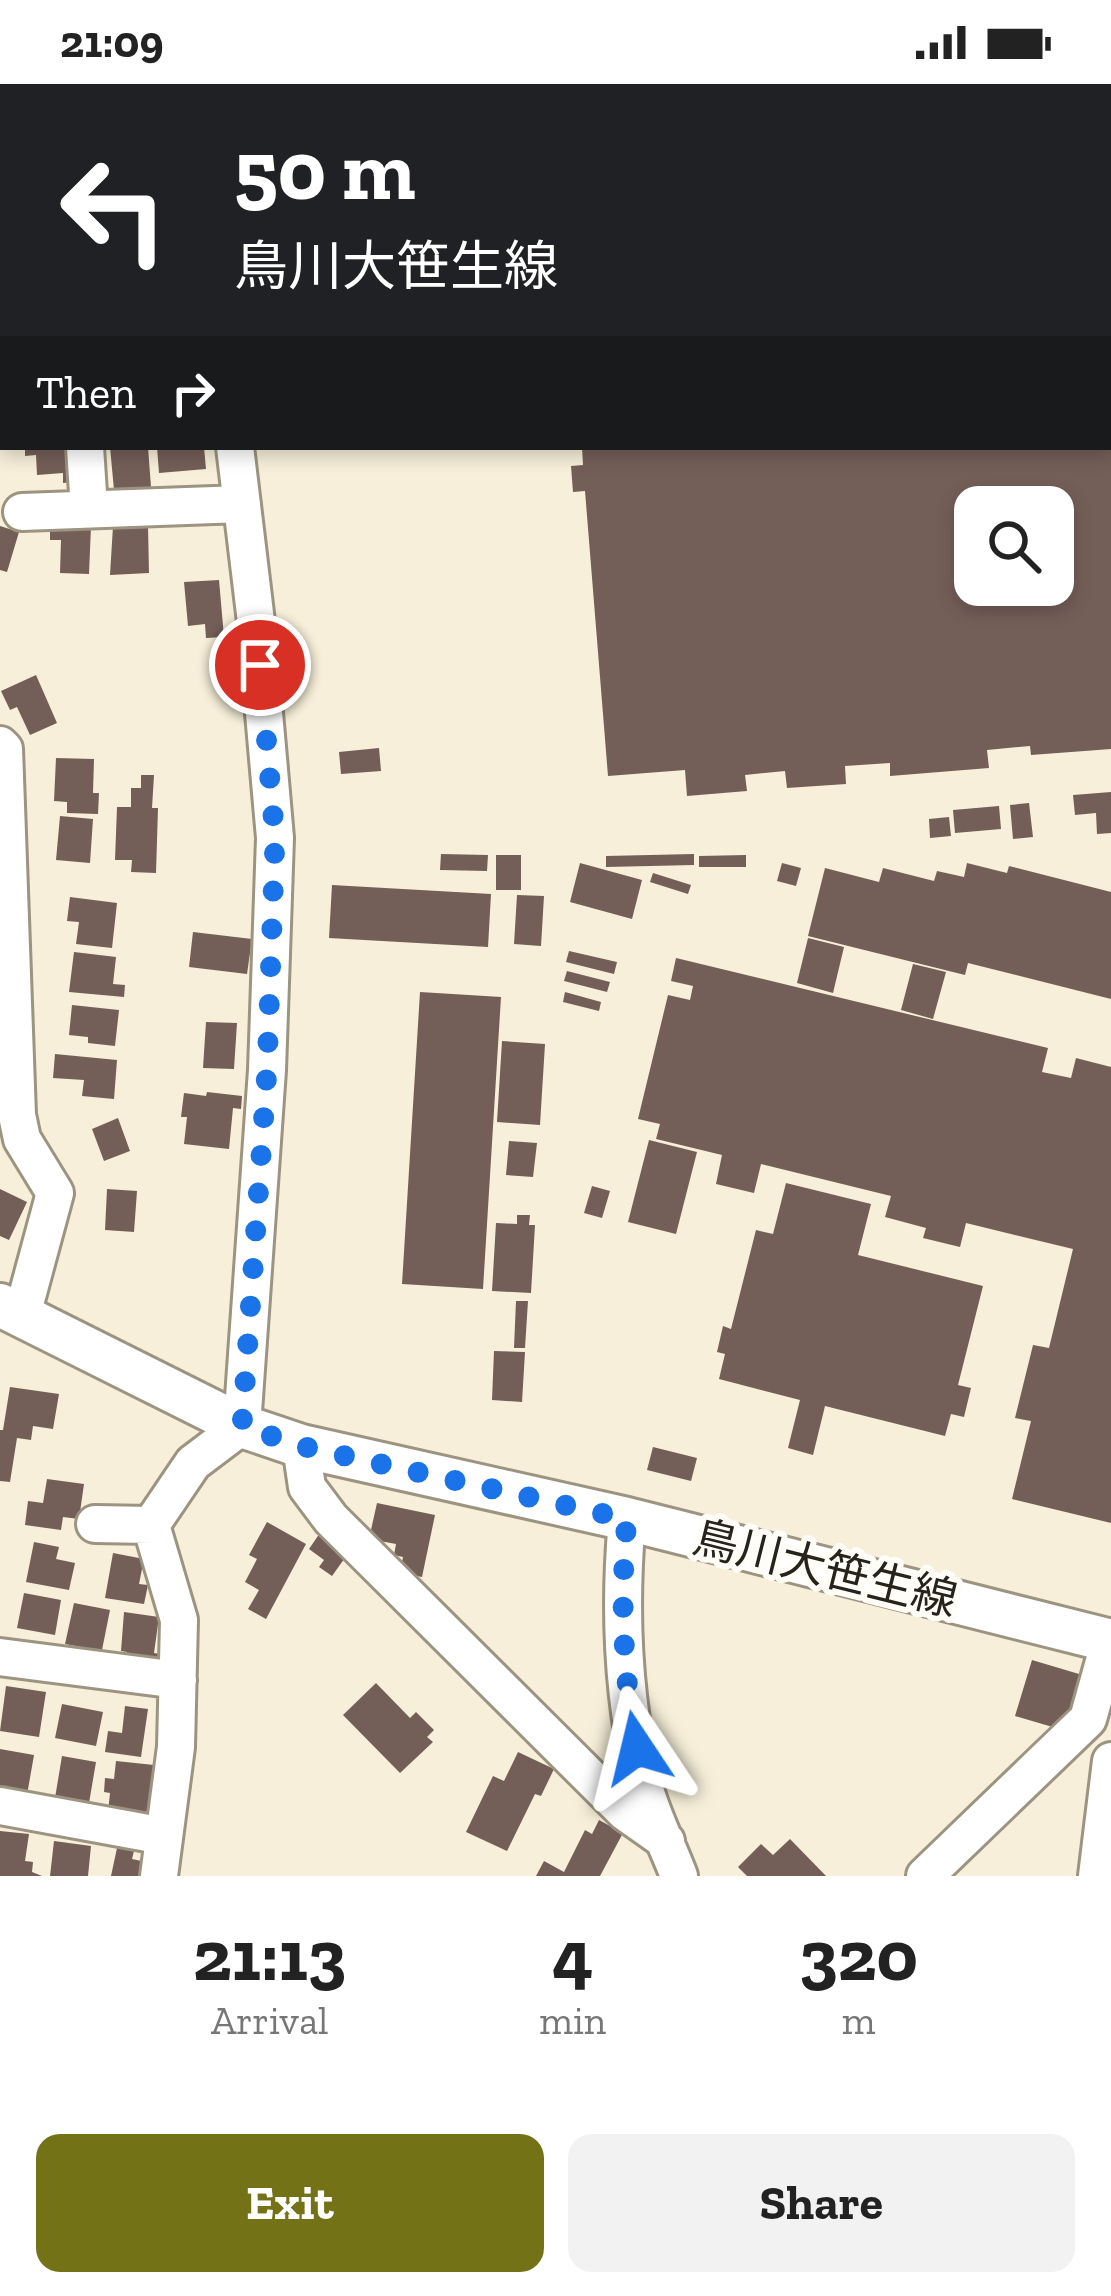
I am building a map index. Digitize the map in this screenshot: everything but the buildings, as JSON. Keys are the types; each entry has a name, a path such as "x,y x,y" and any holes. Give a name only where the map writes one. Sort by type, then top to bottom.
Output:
{"street":[{"path":"86,450 89,509"},
{"path":"151,1526 193,1463 242,1426 267,1070 275,838 235,450"},
{"path":"22,512 242,504"},
{"path":"0,745 4,749 17,1115 22,1139 55,1193 11,1310"},
{"name":"鳥川大笹生線","path":"11,1310 242,1426 301,1446 627,1519 1111,1641"},
{"path":"301,1446 308,1486 331,1519 625,1812 666,1841"},
{"path":"627,1519 620,1600 628,1705 646,1791 679,1876"},
{"path":"95,1525 151,1526"},
{"path":"151,1526 179,1620 176,1747 159,1876"},
{"path":"925,1876 1088,1719 1111,1641"},
{"path":"0,1657 178,1680"},
{"path":"1088,1719 1108,1730 1111,1758 1096,1876"},
{"path":"0,1806 164,1836"}],"route":[{"path":"260,665 275,838 267,1070 242,1426 301,1446 627,1519 620,1600 628,1705 637,1748"}]}
